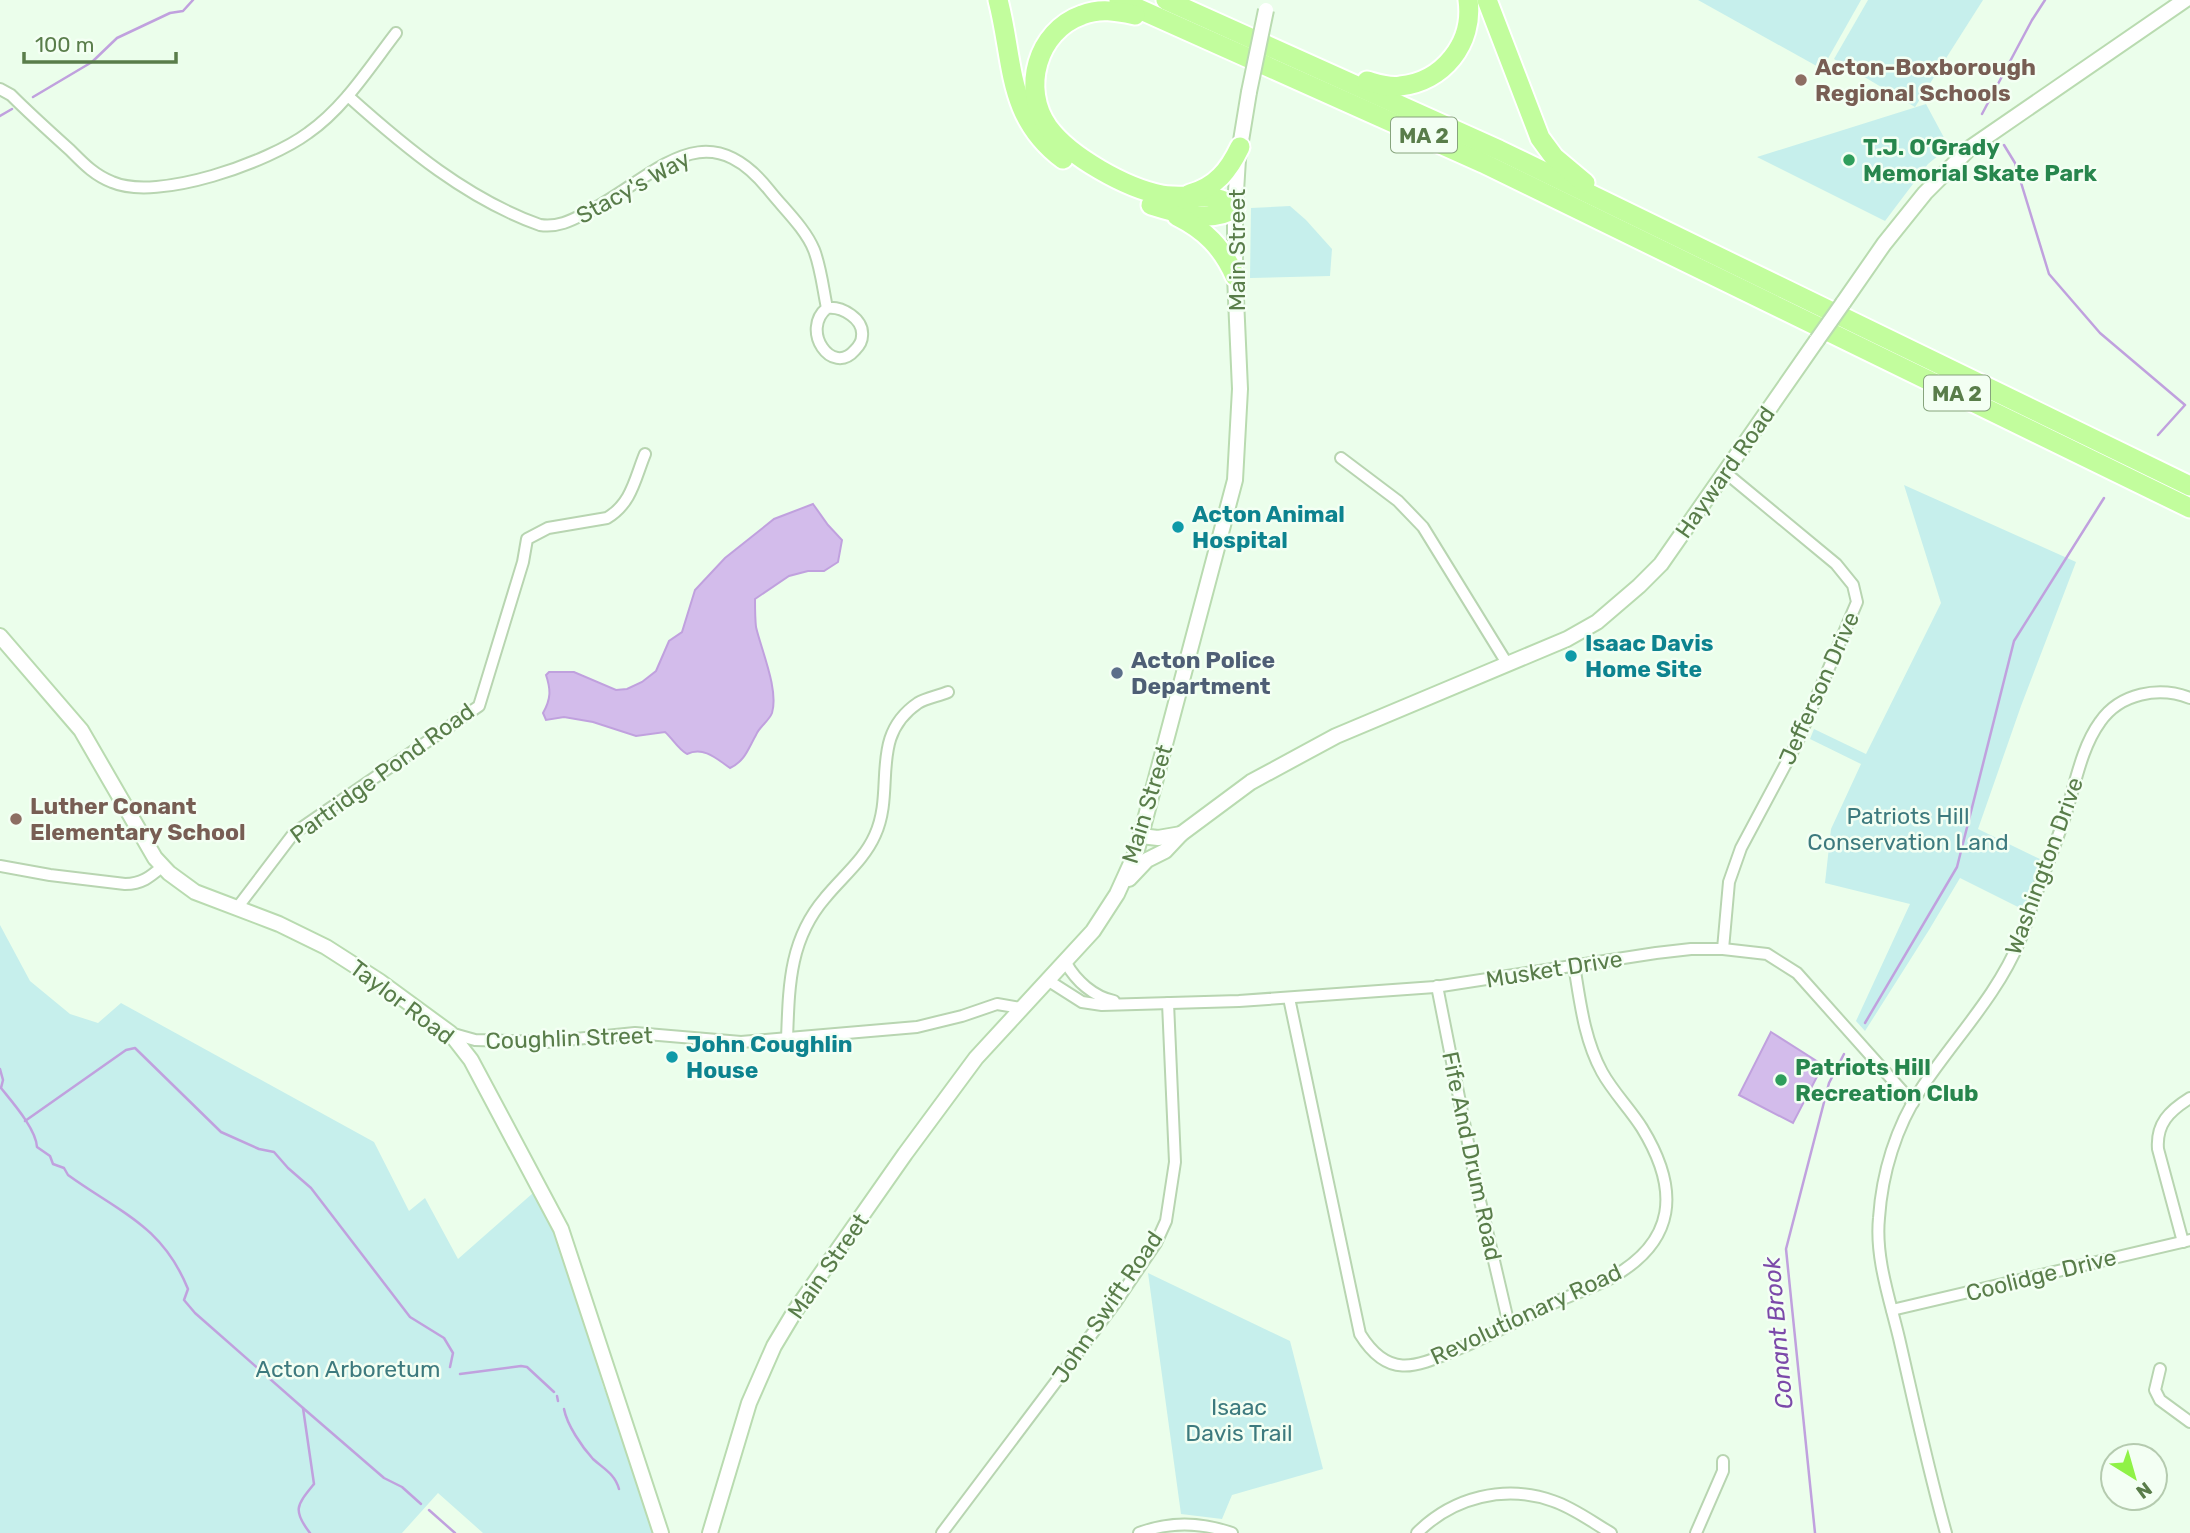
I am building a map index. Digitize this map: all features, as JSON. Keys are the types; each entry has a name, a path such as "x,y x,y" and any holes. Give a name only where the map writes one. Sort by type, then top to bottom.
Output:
{"highway":[{"path":"998,0 1015,90 1021,108 1034,131 1052,150 1105,186 1185,220 1208,235 1221,250 1235,276"},
{"name":"MA 2","path":"1119,0 1483,163 2190,508"},
{"name":"MA 2","path":"1166,0 1320,68 1619,209 2190,486"},
{"path":"1320,68 1390,86 1404,86 1427,79 1449,62 1462,43 1468,20 1468,0"},
{"path":"1487,0 1532,120 1546,148 1563,167 1619,209"},
{"path":"1151,205 1199,215 1225,214 1235,208 1221,200 1153,192 1094,165 1067,146 1051,130 1036,99 1035,78 1038,60 1051,37 1066,23 1083,15 1114,11 1178,26"},
{"path":"1177,196 1197,192 1215,183 1229,167 1240,147"}],"street":[{"name":"Hayward Road","path":"1117,894 1142,863 1165,851 1181,834 1251,782 1336,736 1577,634 1625,599 1661,564 1905,217 1956,160 1994,130 2185,0"},
{"name":"Main Street","path":"710,1533 749,1403 774,1346 795,1311 976,1058 1093,931 1117,894 1139,843 1235,480 1240,389 1235,208 1240,147 1267,5"},
{"path":"0,89 11,96 93,173 114,184 136,188 162,187 190,182 259,158 309,133 348,96 396,33"},
{"name":"Stacy's Way","path":"348,96 459,186 494,206 540,225 569,222 689,153 714,150 726,153 757,175 808,238 819,268 827,308"},
{"name":"Stacy's Way","path":"835,307 848,313 863,331 858,347 843,358 833,357 818,343 818,319 827,308 835,307"},
{"name":"Partridge Pond Road","path":"237,908 294,833 479,706 523,562 527,539 548,527 607,518 615,513 625,505 645,454"},
{"path":"1341,458 1398,501 1423,527 1508,665"},
{"name":"Jefferson Drive","path":"1723,949 1729,882 1741,848 1797,743 1857,602 1853,585 1836,564 1726,473"},
{"name":"Taylor Road","path":"0,636 81,730 155,858 163,866 195,892 279,924 326,947 379,981 450,1033 471,1060 490,1091 524,1163 561,1229 661,1533"},
{"name":"Washington Drive","path":"1946,1533 1892,1310 1880,1249 1878,1222 1889,1160 1898,1130 1913,1102 1984,1005 2020,940 2056,844 2081,764 2099,722 2130,698 2144,693 2155,691 2190,698"},
{"path":"787,1039 790,971 808,919 856,866 875,835 885,796 885,755 893,729 918,703 948,692"},
{"path":"1157,854 1142,854 1139,843 1181,834"},
{"path":"0,866 50,875 137,884 163,866"},
{"name":"Musket Drive","path":"1049,981 1082,1002 1102,1005 1168,1003 1289,998 1437,986 1691,949 1723,949 1767,954 1797,973 1913,1102"},
{"name":"Musket Drive","path":"1066,963 1073,976 1087,988 1108,1000 1131,1004"},
{"name":"Revolutionary Road","path":"1289,998 1360,1334 1375,1355 1387,1363 1399,1367 1410,1366 1433,1360 1594,1286 1628,1267 1656,1237 1668,1206 1664,1173 1642,1128 1597,1062 1580,1006 1574,965"},
{"name":"Fife And Drum Road","path":"1437,986 1477,1188 1509,1325"},
{"name":"John Swift Road","path":"942,1533 1116,1302 1156,1242 1166,1221 1175,1163 1168,1003"},
{"name":"Coughlin Street","path":"450,1033 475,1040 533,1042 635,1033 741,1042 917,1027 997,1004 1021,1008"},
{"path":"2186,1241 2158,1149 2157,1137 2166,1116 2190,1098"},
{"name":"Coolidge Drive","path":"1892,1310 2186,1241"},
{"path":"2160,1369 2155,1390 2160,1400 2190,1422"},
{"path":"1696,1533 1723,1471 1723,1461"},
{"path":"1417,1533 1432,1519 1467,1500 1485,1495 1521,1493 1556,1502 1611,1533"},
{"path":"1139,1533 1161,1525 1192,1524 1232,1533"}],"green space":[{"path":"1698,0 1861,0 1822,69"},
{"path":"1868,0 1983,0 1915,107 1834,59"},
{"name":"T.J. O’Grady Memorial Skate Park","path":"1926,104 1949,147 1928,164 1885,221 1757,157"},
{"path":"1290,206 1332,249 1330,276 1250,278 1251,208"},
{"name":"Patriots Hill Conservation Land","path":"1904,485 2076,562 1978,829 2042,860 2024,910 1960,878 1865,1031 1856,1021 1910,904 1825,883 1831,829 1861,764 1810,739 1814,729 1866,754 1941,603"},
{"name":"Acton Arboretum","path":"0,925 30,981 70,1014 98,1023 121,1003 374,1142 409,1211 425,1198 458,1259 533,1193 553,1227 603,1386 655,1533 483,1533 438,1493 402,1533 0,1533"},
{"name":"Isaac Davis Trail","path":"1148,1273 1290,1341 1323,1469 1232,1495 1222,1519 1181,1514"}],"shaded area":[{"path":"813,504 842,540 838,562 824,571 808,571 789,576 755,599 756,627 771,681 774,704 771,716 757,732 739,762 730,768 705,753 687,754 665,732 636,736 593,722 564,717 546,720 543,713 549,699 546,675 549,672 574,672 616,690 627,689 642,682 656,671 669,641 682,632 695,590 725,558 774,519"},
{"name":"Patriots Hill Recreation Club","path":"1771,1032 1823,1065 1793,1123 1739,1095"}],"waterway":[{"path":"33,97 92,62 117,38 170,13 183,11 193,0"},
{"name":"Conant Brook","path":"1982,114 2045,0"},
{"path":"0,116 12,109"},
{"name":"Conant Brook","path":"2004,145 2015,163 2049,274 2100,333 2185,405 2158,435"},
{"name":"Conant Brook","path":"1865,1023 1957,867 2014,641 2104,498"},
{"path":"25,1121 126,1050 135,1048 221,1132 259,1149 274,1152 311,1188 410,1317 444,1338 453,1353 450,1367"},
{"name":"Conant Brook","path":"1815,1533 1786,1249 1829,1083 1844,1054"},
{"path":"0,1069 3,1080 1,1088 28,1124 37,1147 50,1156 53,1164 64,1168 68,1175 122,1210 152,1235 177,1267 188,1289 184,1300 195,1313 303,1408 314,1484 304,1497 299,1513 310,1533"},
{"path":"460,1374 527,1367 554,1392"},
{"path":"557,1396 558,1401"},
{"path":"303,1408 384,1478 402,1487 421,1504"},
{"path":"564,1409 580,1442 593,1459 612,1476 619,1489"},
{"path":"429,1510 455,1533"}],"place":[{"name":"Acton-Boxborough Regional Schools","path":"1801,80"},
{"name":"T.J. O’Grady Memorial Skate Park","path":"1849,160"},
{"name":"Acton Animal Hospital","path":"1178,527"},
{"name":"Isaac Davis Home Site","path":"1571,656"},
{"name":"Acton Police Department","path":"1117,673"},
{"name":"Luther Conant Elementary School","path":"16,819"},
{"name":"John Coughlin House","path":"672,1057"},
{"name":"Patriots Hill Recreation Club","path":"1781,1080"}]}
